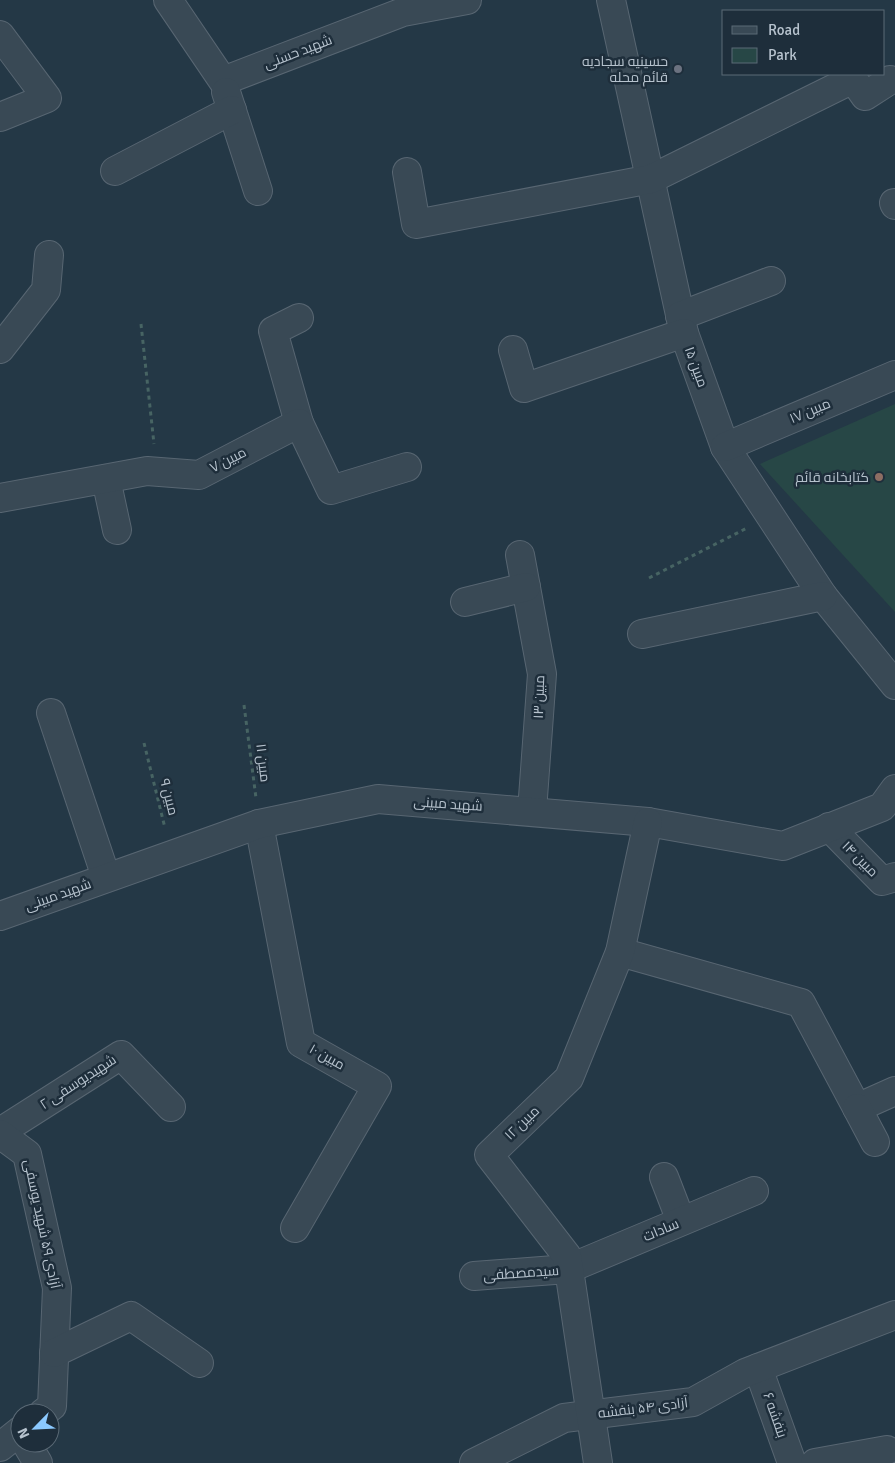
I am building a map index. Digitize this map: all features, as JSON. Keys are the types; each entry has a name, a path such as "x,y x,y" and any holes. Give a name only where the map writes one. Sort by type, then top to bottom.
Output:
{"street":[{"path":"168,0 222,81 258,191"},
{"name":"شهید حسنی","path":"222,81 403,12 468,0"},
{"name":"مبین ۱۵","path":"611,0 682,324 725,447 823,596 895,685"},
{"path":"0,35 47,98 0,117"},
{"path":"407,172 416,224 650,179 853,79 865,96 890,80"},
{"path":"115,171 232,110"},
{"path":"0,349 46,290 49,255"},
{"path":"513,350 524,388 682,324 771,281"},
{"path":"299,318 273,331 299,423 331,490 407,467"},
{"name":"مبین ۱۷","path":"725,447 895,375"},
{"name":"مبین ۷","path":"0,498 147,471 199,475 299,423"},
{"path":"106,479 117,530"},
{"name":"مبین ۱۳","path":"520,555 542,674 532,811"},
{"path":"466,602 526,587"},
{"path":"642,634 823,596"},
{"path":"50,713 106,877"},
{"name":"شهید مبینی","path":"0,916 259,824 378,799 648,822 783,846 882,807 895,789"},
{"name":"مبین ۱۲","path":"598,1463 589,1415 567,1256 489,1155 569,1078 620,952 648,822"},
{"name":"مبین ۱۰","path":"259,824 301,1043 377,1086 296,1228"},
{"name":"مبین ۱۴","path":"829,827 882,881 895,877"},
{"path":"620,952 801,1003 875,1142"},
{"name":"شهیدیوسفی ۲","path":"0,1133 121,1055 171,1107"},
{"path":"857,1108 895,1091"},
{"name":"آزادی ۵۹ شهید یوسفی","path":"0,1133 27,1154 57,1288 52,1403"},
{"path":"664,1177 681,1222"},
{"name":"سادات","path":"568,1269 754,1191"},
{"name":"سیدمصطفی","path":"474,1276 568,1269"},
{"name":"آزادی ۵۴ بنفشه","path":"474,1463 564,1418 694,1402 758,1368 895,1315"},
{"path":"54,1353 131,1316 199,1363"},
{"name":"بنفشه ۶","path":"758,1368 792,1463"},
{"path":"814,1463 887,1450"}],"path":[{"path":"141,324 157,472"},
{"path":"649,578 770,515"},
{"name":"مبین ۱۱","path":"244,705 259,824"},
{"name":"مبین ۹","path":"144,744 172,855"}],"green space":[{"path":"895,404 895,612 760,464"}],"place":[{"name":"حسینیه سجادیه قائم محله","path":"678,69"},
{"name":"کتابخانه قائم","path":"879,477"}]}
